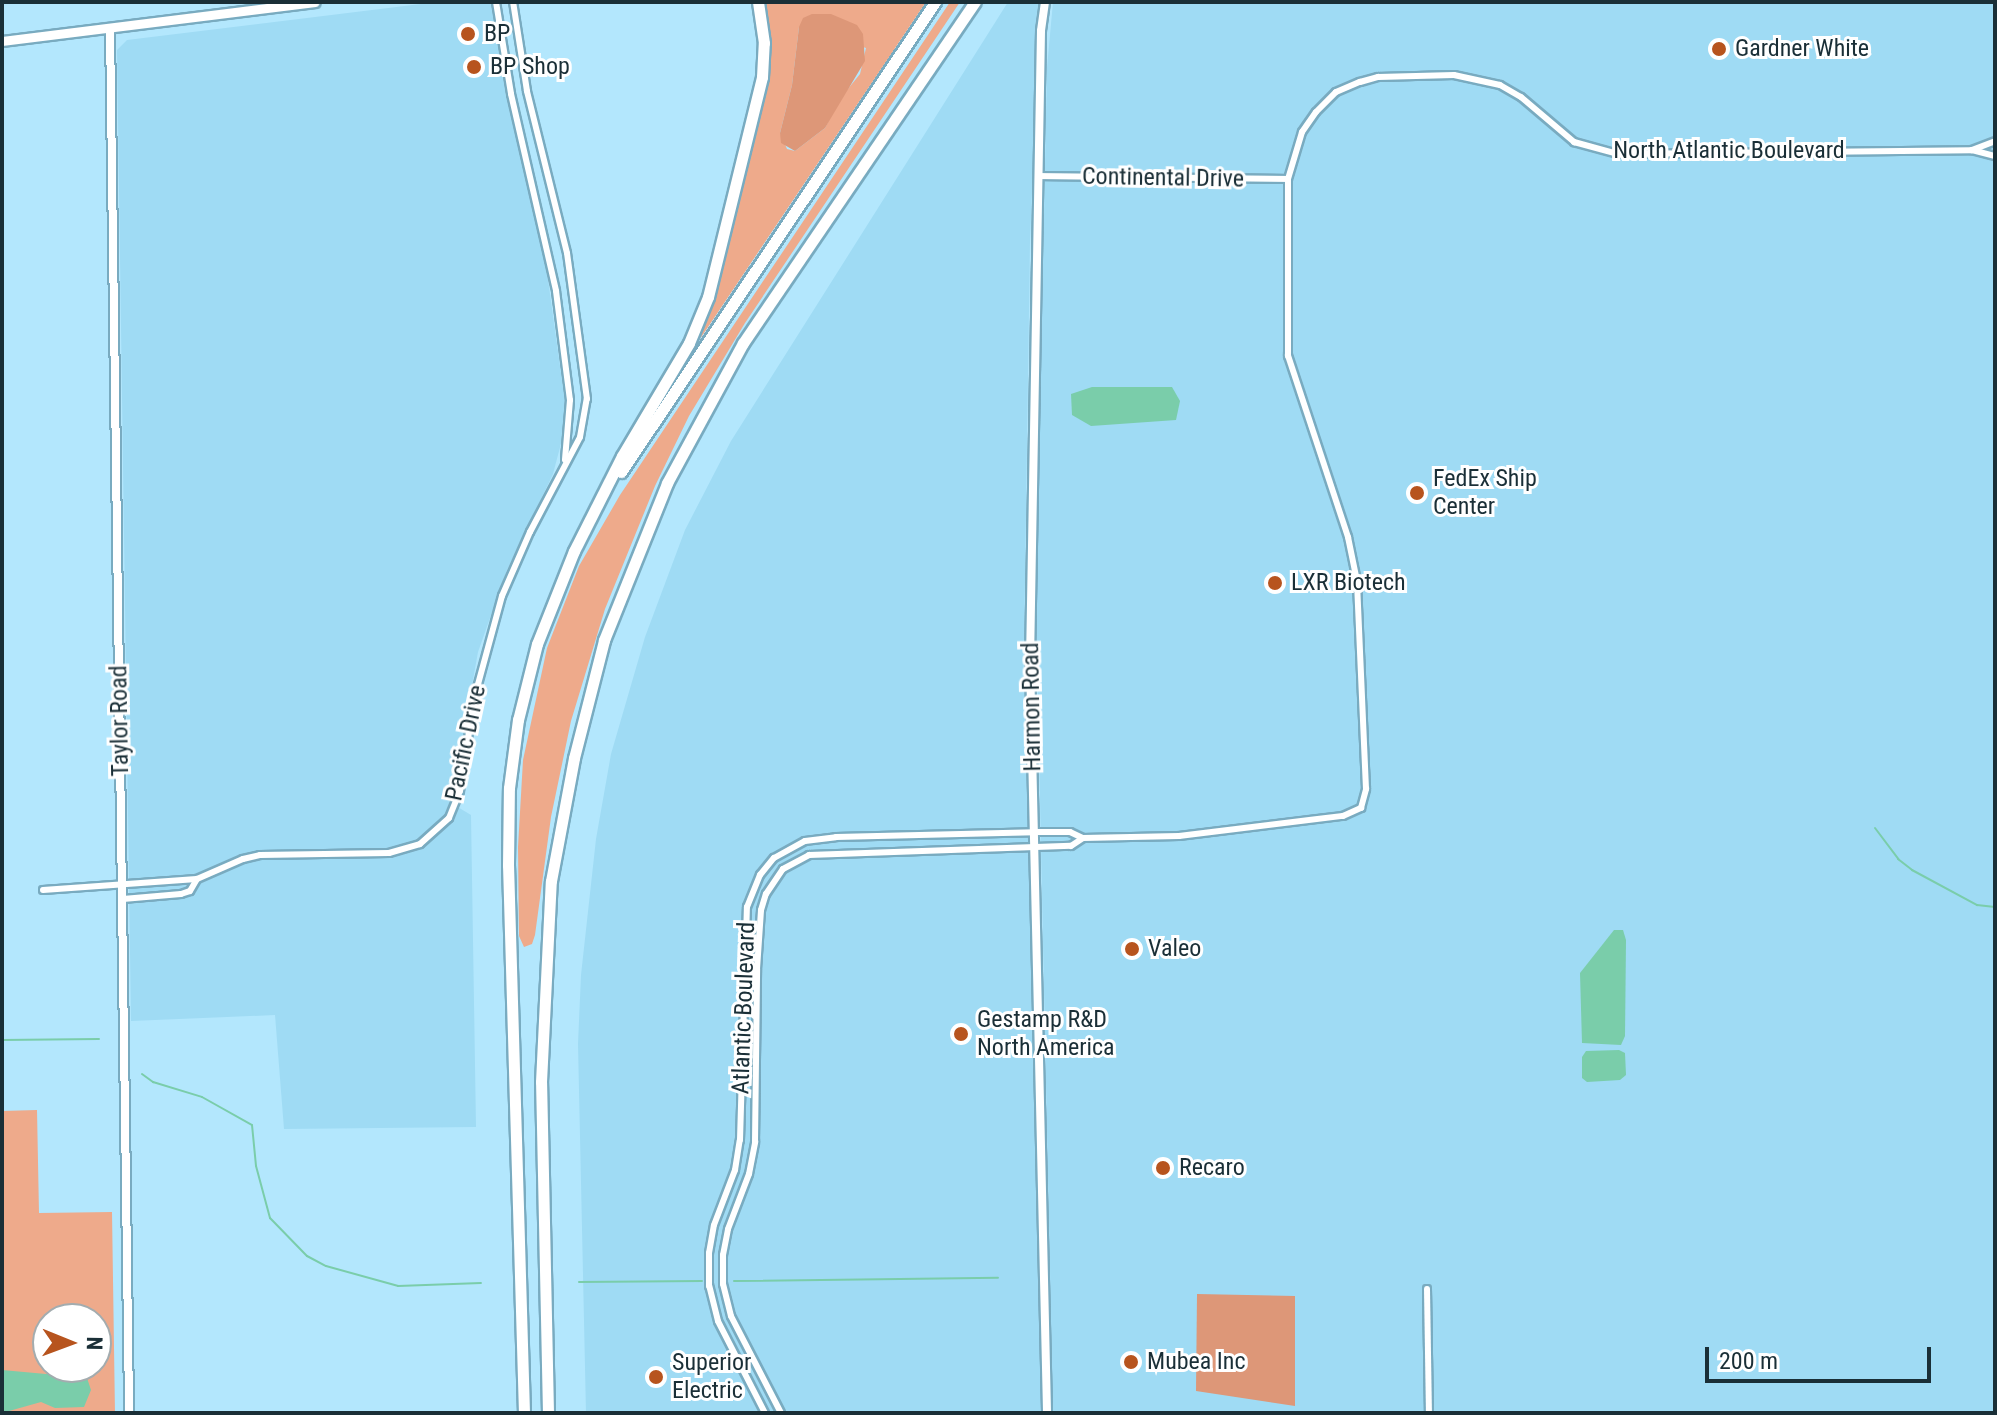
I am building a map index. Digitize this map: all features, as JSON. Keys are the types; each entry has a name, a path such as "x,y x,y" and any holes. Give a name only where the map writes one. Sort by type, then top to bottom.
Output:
{"highway":[{"path":"607,492 622,456 689,343 717,269 762,77 764,43 758,2"},
{"path":"524,1413 508,901 509,788 518,720 537,644 574,551 607,492 935,2"},
{"path":"548,1413 541,1082 551,881 568,789 604,640 667,483 743,343 975,2"}],"main road":[{"path":"2,41 315,2"}],"street":[{"name":"Pacific Drive","path":"496,2 510,87 544,227 570,400 565,464"},
{"name":"Pacific Drive","path":"43,890 197,879 260,855 405,849 441,829 460,791 474,699 502,596 580,437 587,399 559,223 526,85 513,2"},
{"name":"Harmon Road","path":"1045,2 1041,31 1030,662 1047,1413"},
{"name":"Taylor Road","path":"110,28 129,1413"},
{"name":"North Atlantic Boulevard","path":"1034,832 1070,832 1083,838 1179,836 1312,821 1352,813 1361,808 1366,789 1354,568 1288,356 1288,179 1302,132 1336,92 1378,77 1454,75 1483,79 1521,97 1574,142 1593,150 1618,154 1972,150 1995,156"},
{"path":"510,87 526,85"},
{"name":"North Atlantic Boulevard","path":"1972,150 1995,141"},
{"name":"Continental Drive","path":"1038,176 1288,179"},
{"path":"544,227 559,223"},
{"name":"Atlantic Boulevard","path":"765,1413 718,1321 709,1286 713,1230 735,1170 740,1140 747,907 753,888 774,858 805,841 1034,832"},
{"name":"North Atlantic Boulevard","path":"1034,846 1071,846 1083,838"},
{"name":"Atlantic Boulevard","path":"781,1413 731,1316 723,1284 723,1255 728,1229 749,1174 755,1142 757,969 761,910 766,894 783,869 809,855 1034,846"},
{"name":"Pacific Drive","path":"123,899 181,894 190,891 197,879"},
{"path":"1427,1289 1429,1413"}],"shaded area":[{"path":"437,2 491,2 506,96 545,258 565,402 564,432 553,474 507,570 478,652 451,803 471,815 476,1127 284,1129 275,1015 131,1021 117,50 127,40"},
{"path":"765,2 926,2 700,339 721,271 768,85 771,52","holes":["799,27 866,48 860,74 839,100 825,128 795,151 787,149 780,133 792,85"]},
{"path":"950,2 960,2 745,323 689,416 655,486 605,609 571,721 551,817 535,935 532,944 524,947 519,936 518,847 523,760 547,648 579,566 620,495"},
{"path":"1008,2 1040,2 1030,241 1024,649 1041,1413 586,1413 578,1044 581,975 596,839 611,754 645,637 685,530 731,441"},
{"path":"1053,2 1995,2 1995,1413 1053,1413 1036,610 1047,68"},
{"path":"812,14 831,14 857,25 863,34 865,61 825,128 795,151 781,143 780,133 792,85 799,27 803,18"},
{"path":"1092,387 1172,387 1180,401 1176,420 1091,426 1072,415 1071,394"},
{"path":"1614,930 1623,930 1626,940 1625,1036 1621,1045 1582,1043 1580,973"},
{"path":"1619,1050 1625,1053 1626,1075 1620,1080 1587,1082 1582,1078 1582,1057 1586,1051"},
{"path":"37,1110 39,1213 112,1212 115,1413 2,1413 2,1111"},
{"path":"1197,1294 1295,1296 1295,1406 1196,1391"},
{"path":"2,1370 32,1373 32,1383 89,1383 91,1390 84,1407 55,1408 41,1402 2,1413"}],"waterway":[{"path":"1875,828 1898,859 1912,870 1977,905 1995,907"},
{"path":"2,1040 99,1039"},
{"path":"142,1074 153,1082 202,1097 252,1125 256,1166 270,1218 307,1256 326,1266 398,1286 481,1283"},
{"path":"734,1281 998,1278"},
{"path":"579,1282 702,1281"}],"place":[{"name":"BP","path":"468,34"},
{"name":"Gardner White","path":"1719,49"},
{"name":"BP Shop","path":"474,67"},
{"name":"FedEx Ship Center","path":"1417,493"},
{"name":"LXR Biotech","path":"1275,583"},
{"name":"Valeo","path":"1132,949"},
{"name":"Gestamp R&D North America","path":"961,1034"},
{"name":"Recaro","path":"1163,1168"},
{"name":"Mubea Inc","path":"1131,1362"},
{"name":"Superior Electric","path":"656,1377"}]}
